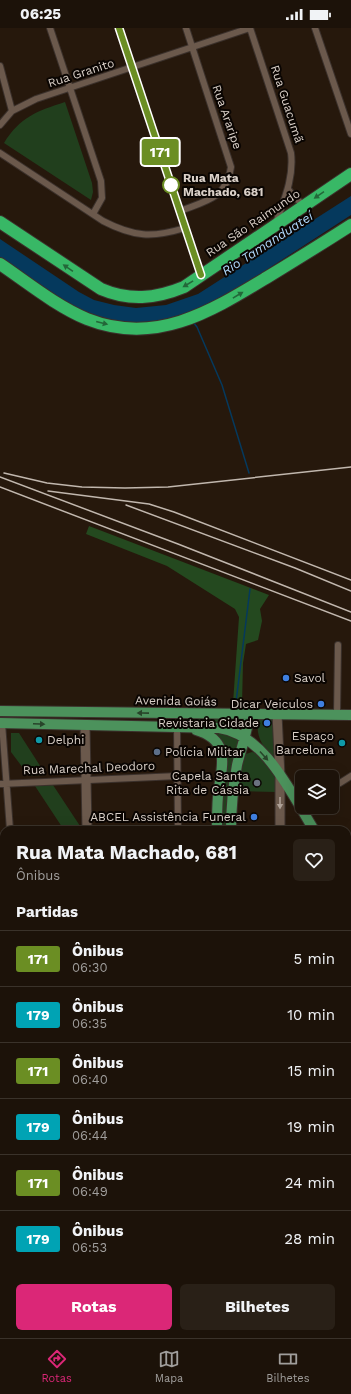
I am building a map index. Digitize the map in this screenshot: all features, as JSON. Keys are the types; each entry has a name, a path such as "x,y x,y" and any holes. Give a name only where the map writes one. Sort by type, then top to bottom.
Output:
{"highway":[{"name":"Rua São Raimundo","path":"0,222 85,279 115,295 129,298 156,296 184,287 351,174"},
{"path":"0,264 66,308 88,319 124,327 158,327 183,322 218,307 351,225"}],"main road":[{"name":"Avenida Goiás","path":"0,711 210,715 337,715 350,717"},
{"path":"231,826 234,782 246,738 249,714"},
{"path":"210,715 180,718 177,720 182,726 208,734 220,746 222,764 218,797 217,826"},
{"path":"1,723 225,728 246,738 267,758 311,826"}],"street":[{"path":"50,28 88,139 102,189 102,198 93,214"},
{"path":"119,28 201,275"},
{"name":"Rua Araripe","path":"180,211 206,201 223,190 230,178 231,167 230,157 186,28"},
{"name":"Rua Granito","path":"12,110 36,99 250,28"},
{"name":"Rua Guacumã","path":"250,28 291,153 292,173 276,224"},
{"path":"315,28 351,134"},
{"path":"0,66 12,110 0,125"},
{"path":"0,153 93,214 121,230 136,234 162,234 185,228"},
{"path":"288,189 295,198 304,205"},
{"path":"337,715 338,645"},
{"path":"277,714 280,776 280,826"},
{"path":"1,723 3,783 9,826"},
{"path":"85,725 87,826"},
{"path":"178,826 178,776 182,726"},
{"name":"Rua Marechal Deodoro","path":"3,783 86,778 178,776"},
{"path":"340,783 351,776"}],"green space":[{"path":"65,102 92,183 93,192 91,200 4,143 16,127 30,116"},
{"path":"89,526 269,595 260,609 262,621 258,640 246,644 243,663 242,704 233,703 239,617 235,609 167,566 86,534"},
{"path":"242,718 245,722 244,727 197,723 196,719"},
{"path":"276,719 274,757 266,750 260,740 258,725 259,720"},
{"path":"11,733 19,733 46,775 29,776 11,752"},
{"path":"217,733 228,735 239,741 229,826 220,826"},
{"path":"252,752 256,753 263,759 273,772 276,782 276,792 236,791 241,765 246,754"},
{"path":"53,785 80,826 61,826 35,786"}],"water":[{"name":"Rio Tamanduateí","path":"351,196 351,215 223,298 169,321 136,324 111,321 88,315 70,306 0,258 0,239 79,292 94,300 136,308 166,305 198,294"}],"waterway":[{"path":"193,322 197,327 222,385 249,473"},
{"path":"236,702 250,589"}],"railway":[{"path":"4,473 47,483 82,487 125,488 168,487 351,467"},
{"path":"0,477 178,544 351,612"},
{"path":"0,487 351,621"},
{"path":"48,491 149,504 174,512 351,580"},
{"path":"126,505 295,568 351,591"}],"bus line":[{"name":"171","path":"119,28 201,275"}],"place":[{"name":"Rua Mata Machado, 681","path":"171,185"},
{"name":"Savol","path":"286,678"},
{"name":"Dicar Veiculos","path":"321,704"},
{"name":"Revistaria Cidade","path":"267,723"},
{"name":"Delphi","path":"39,740"},
{"name":"Espaço Barcelona","path":"342,743"},
{"name":"Polícia Militar","path":"157,752"},
{"name":"Capela Santa Rita de Cássia","path":"257,783"},
{"name":"ABCEL Assistência Funeral","path":"254,817"}]}
